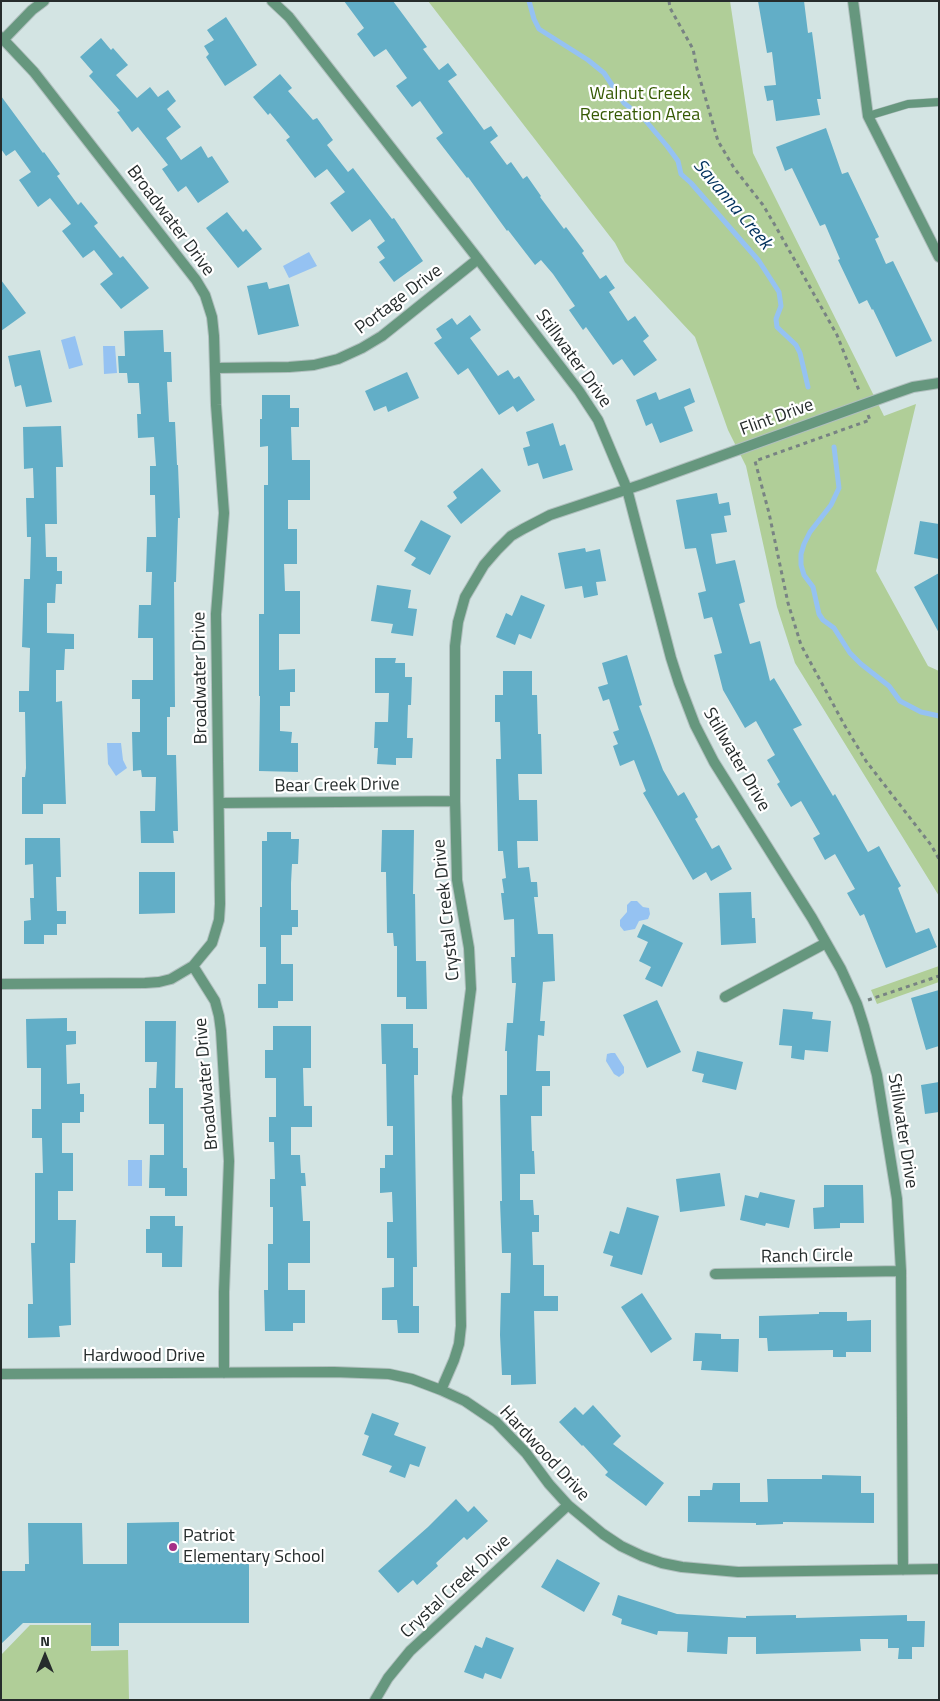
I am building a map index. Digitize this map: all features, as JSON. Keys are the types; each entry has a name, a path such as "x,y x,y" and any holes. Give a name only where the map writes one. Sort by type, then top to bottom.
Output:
{"street":[{"path":"2,38 44,1"},
{"name":"Stillwater Drive","path":"272,1 289,16 579,391 598,420 627,489 674,667 695,725 714,762 774,856 826,943 841,969 857,1004 877,1075 896,1199 901,1271 903,1570"},
{"path":"853,1 868,116 939,258"},
{"name":"Broadwater Drive","path":"2,38 34,72 196,280 205,295 212,317 224,513 216,614 220,904 219,920 212,943 193,966 215,1001 221,1031 229,1160 224,1292 224,1372"},
{"name":"Portage Drive","path":"216,368 289,367 314,365 338,359 382,336 478,259"},
{"name":"Flint Drive","path":"627,489 913,387 939,383"},
{"name":"Crystal Creek Drive","path":"441,1390 459,1344 461,1326 457,1097 471,989 469,948 457,880 455,646 458,622 462,607 474,580 497,550 511,536 550,515 627,489"},
{"name":"Bear Creek Drive","path":"220,803 455,801"},
{"path":"725,997 826,943"},
{"path":"1,984 145,983 171,979 193,966"},
{"name":"Ranch Circle","path":"715,1274 901,1271"},
{"name":"Hardwood Drive","path":"1,1374 224,1372 389,1374 412,1379 466,1401 496,1422 526,1453 549,1484 568,1505 603,1534 621,1546 662,1563 706,1570 738,1572 939,1569"},
{"name":"Crystal Creek Drive","path":"375,1700 388,1678 410,1651 568,1505"}],"lane":[{"path":"868,116 908,104 939,102"}],"path":[{"path":"669,1 670,8 693,49 718,141 734,168 762,205 837,335 859,391"},
{"path":"870,420 755,460 769,513 788,603 802,645 866,761 931,845 939,859"},
{"path":"857,1004 939,976"}],"green space":[{"name":"Walnut Creek Recreation Area","path":"428,1 730,1 753,153 884,416 916,404 876,571 928,666 939,671 939,896 795,663 777,607 746,466 728,430 695,337 625,262 615,243"},
{"path":"939,966 939,982 877,1004 871,990"},
{"path":"30,1625 91,1625 91,1651 128,1650 129,1700 1,1700 1,1655"}],"water":[{"path":"309,252 317,266 289,278 283,266"},
{"path":"75,336 83,365 69,369 61,340"},
{"path":"103,346 115,346 117,373 104,374"},
{"path":"107,743 121,743 123,760 127,768 116,776 108,764"},
{"path":"631,901 637,901 643,907 649,908 650,914 648,919 639,921 635,929 624,931 620,926 620,920 627,912 627,905"},
{"path":"615,1053 624,1067 624,1073 619,1077 614,1074 606,1061 607,1054"},
{"path":"128,1160 142,1160 142,1186 128,1186"}],"building":[{"path":"344,1 393,1 427,47 423,49 439,70 448,63 457,75 448,81 484,130 491,126 498,136 490,142 507,165 511,162 523,179 527,176 564,229 566,227 584,251 582,253 600,279 606,275 615,288 609,292 628,321 635,316 649,336 643,341 657,360 634,376 622,359 613,365 586,327 583,330 569,310 575,306 553,274 541,260 535,265 436,138 443,133 420,101 412,107 396,86 407,78 386,49 374,57 357,34 364,28"},
{"path":"758,1 804,1 808,33 812,32 821,99 817,99 820,115 776,121 773,100 767,101 764,86 776,85 772,52 767,53"},
{"path":"226,17 257,65 225,86 206,57 209,54 204,46 214,40 207,30"},
{"path":"101,38 128,65 116,75 137,98 150,87 158,97 168,90 176,101 167,109 181,127 166,138 181,160 201,146 208,158 212,156 229,182 198,203 186,186 178,192 162,169 168,165 138,127 132,132 117,112 120,111 89,76 93,72 80,57"},
{"path":"280,74 292,88 288,91 313,120 317,118 333,140 327,145 348,172 353,168 392,219 394,218 423,261 394,282 379,262 385,258 377,247 385,241 370,219 352,232 330,203 345,192 327,169 315,178 286,140 290,137 270,113 268,115 253,97"},
{"path":"1,96 60,174 57,176 78,205 81,202 98,223 94,226 120,258 123,256 149,288 121,309 100,284 113,274 94,250 83,258 62,231 71,224 50,198 38,207 19,180 31,172 15,150 6,156 1,149"},
{"path":"826,128 842,174 848,172 879,237 875,239 886,264 893,261 932,341 896,357 867,300 859,304 838,260 840,259 825,224 820,226 792,168 785,171 776,147"},
{"path":"227,212 243,232 246,229 262,249 238,268 206,228"},
{"path":"1,280 26,313 1,331"},
{"path":"267,282 269,289 289,284 299,326 258,335 247,286"},
{"path":"470,315 481,330 470,338 498,376 508,370 514,379 519,376 535,400 517,412 513,406 499,415 468,368 458,375 434,343 442,338 436,329 452,318 457,325"},
{"path":"163,330 164,352 171,352 172,382 167,382 169,422 175,422 180,518 178,518 176,582 174,582 175,707 170,707 170,717 167,717 167,755 176,755 178,831 173,831 174,843 141,843 140,811 155,811 156,777 142,777 141,770 133,771 132,732 140,732 140,699 132,699 132,680 153,680 153,638 138,638 139,605 151,605 152,572 146,572 147,537 156,537 155,495 150,495 150,466 156,466 154,437 138,438 137,414 141,414 139,383 128,383 127,373 119,373 118,356 125,356 124,331"},
{"path":"40,350 52,402 26,407 21,385 15,387 8,356"},
{"path":"407,372 419,398 388,412 386,406 374,411 365,391"},
{"path":"690,388 695,402 684,407 693,431 660,443 652,423 646,426 636,400 656,392 659,400"},
{"path":"262,395 290,395 290,408 299,408 299,427 291,427 292,460 310,460 310,500 288,500 288,529 297,529 297,564 284,564 285,591 300,591 300,634 279,634 279,670 295,669 295,692 290,692 290,706 280,706 280,731 292,732 291,743 298,743 298,772 259,771 259,614 264,614 264,485 268,485 268,446 260,447"},
{"path":"553,423 560,446 565,444 573,470 543,479 538,463 528,466 523,448 530,446 526,432"},
{"path":"61,426 63,467 56,467 57,524 45,524 46,557 57,557 57,571 62,571 62,584 56,584 55,603 47,603 47,633 74,634 74,649 65,649 64,670 56,670 56,702 62,701 66,804 43,804 43,814 22,814 22,777 25,777 26,768 25,712 19,712 19,691 29,691 30,648 22,647 24,579 30,579 31,537 27,537 26,498 34,498 33,468 24,469 23,427"},
{"path":"482,468 501,491 461,524 447,506 457,498 453,492"},
{"path":"717,493 719,504 729,502 731,515 724,516 727,532 711,534 716,564 735,560 745,602 739,604 750,644 760,641 770,681 774,678 802,725 793,729 833,796 835,794 868,852 879,846 901,886 898,888 916,933 929,928 937,947 886,968 864,914 860,916 847,893 855,889 835,854 825,860 813,838 820,834 801,801 791,807 777,784 780,782 767,760 775,755 756,721 745,728 723,690 714,655 722,653 712,617 704,619 698,593 706,591 696,548 685,549 676,500"},
{"path":"421,520 451,536 430,575 411,565 416,558 404,551"},
{"path":"920,521 939,524 939,559 914,554"},
{"path":"585,548 586,552 600,549 606,581 596,582 598,595 584,598 582,586 565,589 558,553"},
{"path":"939,573 939,633 914,587"},
{"path":"377,585 411,590 408,608 417,609 413,636 391,633 393,624 371,621"},
{"path":"521,595 545,605 531,639 519,634 515,645 496,637 506,613 512,616"},
{"path":"627,655 642,705 639,706 663,770 678,796 684,792 698,817 695,819 712,849 719,845 732,869 711,881 706,872 693,880 643,793 646,791 634,760 620,766 613,746 618,744 613,732 619,730 609,699 603,701 598,687 608,684 602,663"},
{"path":"375,658 396,658 395,663 405,663 405,677 412,677 411,705 408,705 407,738 413,738 412,758 396,758 396,765 377,764 378,748 374,748 375,722 388,722 389,693 375,693"},
{"path":"503,671 532,671 532,695 537,695 538,734 541,734 542,774 518,774 519,800 537,800 538,841 517,841 518,868 529,867 531,882 537,882 538,897 534,897 538,934 553,934 555,981 543,982 540,1021 545,1021 544,1036 538,1035 536,1071 550,1071 550,1086 542,1086 542,1116 531,1116 535,1174 520,1174 520,1200 533,1200 534,1215 539,1215 539,1232 532,1232 533,1265 544,1265 544,1296 558,1296 558,1311 534,1311 536,1384 511,1385 511,1375 502,1375 500,1335 501,1293 510,1293 511,1253 502,1253 500,1095 507,1095 507,1051 505,1051 507,1023 513,1023 516,983 512,983 511,957 515,957 514,919 504,920 501,893 504,893 502,879 506,878 503,851 498,851 496,759 501,759 500,722 495,722 495,695 503,695"},
{"path":"382,830 414,830 413,894 415,894 416,961 426,961 427,1009 406,1009 406,997 397,997 397,946 394,946 393,933 387,933 386,872 381,872"},
{"path":"267,832 291,832 291,839 299,839 298,864 292,864 291,883 291,910 298,910 298,927 292,927 292,935 281,935 281,964 293,964 293,1001 278,1001 278,1008 258,1008 258,984 266,984 266,947 260,947 260,907 262,907 262,841 267,841"},
{"path":"25,838 60,838 61,877 56,877 57,911 66,911 66,924 57,924 57,935 44,935 44,944 24,944 24,921 31,920 30,898 34,898 33,864 25,865"},
{"path":"139,872 175,872 175,913 139,914"},
{"path":"751,892 752,918 755,918 756,943 721,945 719,893"},
{"path":"643,924 683,943 662,987 645,979 651,967 639,961 648,942 637,937"},
{"path":"939,990 939,1046 926,1050 911,998"},
{"path":"657,1000 681,1052 647,1068 623,1015"},
{"path":"783,1009 813,1012 812,1019 831,1021 828,1052 805,1050 804,1060 791,1058 792,1046 779,1045"},
{"path":"67,1018 67,1031 76,1031 76,1044 66,1045 67,1084 80,1083 80,1094 84,1094 84,1112 80,1112 80,1123 62,1123 62,1153 73,1153 73,1191 58,1191 58,1220 76,1220 75,1263 70,1263 71,1325 59,1326 60,1337 28,1338 28,1304 33,1304 31,1243 35,1243 35,1173 43,1173 42,1138 32,1138 32,1109 41,1109 41,1068 27,1068 26,1019"},
{"path":"145,1021 176,1021 175,1088 183,1088 183,1168 187,1168 187,1196 165,1196 165,1188 149,1188 150,1155 164,1155 164,1124 149,1124 149,1088 156,1088 157,1062 145,1062"},
{"path":"381,1024 413,1024 413,1048 418,1048 418,1075 414,1075 417,1267 413,1267 413,1306 419,1306 419,1333 398,1333 397,1320 382,1320 382,1288 394,1287 394,1258 387,1258 387,1222 393,1222 392,1192 380,1193 380,1168 385,1168 385,1155 393,1155 393,1126 387,1126 386,1064 382,1064"},
{"path":"273,1026 311,1026 311,1068 303,1068 304,1106 312,1106 312,1127 291,1127 291,1155 300,1155 301,1173 305,1173 306,1186 301,1186 303,1221 310,1221 310,1263 288,1263 288,1290 305,1290 305,1323 293,1323 293,1331 265,1331 264,1290 268,1290 268,1244 273,1244 273,1207 270,1207 270,1179 275,1179 274,1142 269,1142 269,1117 276,1117 276,1078 265,1078 265,1050 273,1050"},
{"path":"697,1051 743,1062 736,1090 702,1082 704,1074 692,1071"},
{"path":"939,1082 939,1112 925,1114 921,1085"},
{"path":"720,1173 725,1206 680,1212 676,1179"},
{"path":"824,1185 863,1185 864,1223 840,1223 840,1228 814,1229 813,1208 824,1207"},
{"path":"760,1192 795,1200 789,1228 766,1223 765,1226 740,1220 745,1195 758,1198"},
{"path":"627,1207 659,1216 642,1275 610,1266 613,1256 603,1253 610,1231 619,1234"},
{"path":"150,1216 175,1216 175,1226 183,1226 182,1267 162,1267 162,1253 146,1253 146,1229 150,1229"},
{"path":"642,1293 672,1339 651,1353 621,1307"},
{"path":"819,1312 847,1312 847,1321 871,1320 871,1352 846,1352 846,1357 833,1357 833,1350 768,1351 767,1338 759,1338 759,1316 819,1314"},
{"path":"695,1333 721,1334 721,1339 739,1339 738,1372 701,1370 702,1361 693,1361"},
{"path":"593,1405 621,1436 613,1444 664,1483 646,1506 605,1475 608,1472 559,1422 575,1407 583,1415"},
{"path":"372,1413 399,1423 394,1435 426,1447 419,1467 410,1464 405,1478 389,1472 392,1466 362,1455 369,1436 364,1434"},
{"path":"822,1475 861,1476 861,1493 874,1493 874,1523 783,1522 783,1524 756,1525 756,1523 688,1522 688,1496 700,1496 700,1490 712,1490 713,1483 740,1483 740,1502 768,1502 767,1479 822,1479"},
{"path":"456,1499 468,1512 474,1506 488,1521 467,1540 464,1537 436,1563 438,1566 417,1585 413,1580 398,1593 378,1571 428,1527"},
{"name":"Patriot Elementary School","path":"179,1522 179,1563 249,1563 249,1623 119,1623 119,1646 91,1646 91,1623 23,1623 1,1644 1,1571 25,1571 25,1564 29,1564 28,1523 82,1523 83,1564 127,1564 127,1523"},
{"path":"557,1559 600,1583 584,1612 541,1587"},
{"path":"618,1595 677,1614 746,1618 746,1616 796,1615 796,1618 907,1615 907,1621 925,1621 924,1647 912,1647 912,1659 898,1659 899,1648 888,1648 888,1639 860,1639 861,1651 756,1654 756,1637 728,1637 727,1654 687,1652 688,1632 658,1631 657,1635 621,1624 622,1619 612,1615"},
{"path":"486,1637 514,1648 501,1679 485,1673 483,1679 464,1672 475,1645 482,1648"}],"waterway":[{"name":"Savanna Creek","path":"529,1 539,29 588,60 604,73 624,103 645,120 667,146 678,161 681,174 759,261 779,292 781,306 776,319 777,327 796,345 800,353 808,387"},
{"name":"Savanna Creek","path":"834,447 839,488 831,505 810,532 801,554 801,565 804,575 813,587 819,614 823,620 834,628 850,653 889,686 900,701 921,712 939,716"}],"place":[{"name":"Patriot Elementary School","path":"173,1547"}]}
